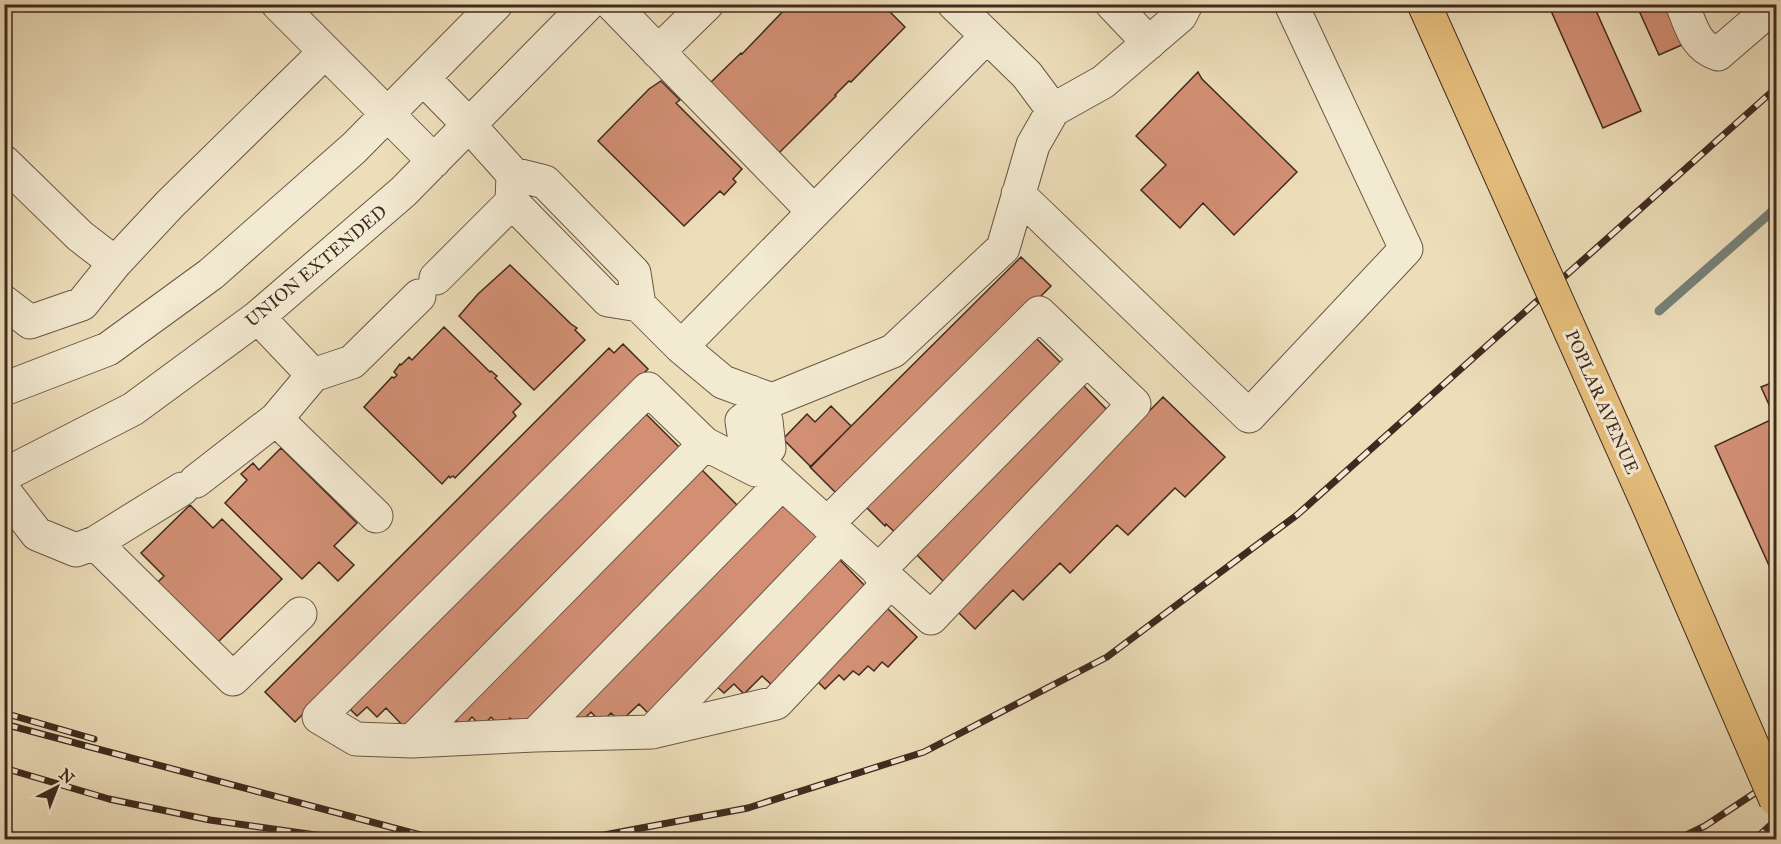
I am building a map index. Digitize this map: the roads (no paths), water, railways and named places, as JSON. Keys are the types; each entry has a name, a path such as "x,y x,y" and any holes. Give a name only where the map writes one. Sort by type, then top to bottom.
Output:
{"main road":[{"name":"POPLAR AVENUE","path":"1424,4 1776,800"}],"street":[{"path":"278,4 434,161"},
{"path":"4,389 108,349 212,274 354,148 496,4"},
{"path":"658,52 707,4"},
{"path":"1112,4 1149,43"},
{"path":"423,78 469,125 512,188 608,300 639,305 681,347 723,382 752,402 772,400 892,351 1003,248 1033,145 1053,110 1103,82 1180,16 1186,4"},
{"path":"1018,194 1249,416 1406,249 1291,4"},
{"path":"1682,4 1698,43 1707,51 1718,54 1776,4"},
{"path":"591,6 658,52 814,212"},
{"name":"UNION EXTENDED","path":"4,475 133,409 258,317 403,192 591,6"},
{"path":"681,347 814,212 972,15 1027,75 1053,110"},
{"path":"4,302 30,322 82,304 115,263 170,204 325,52"},
{"path":"4,162 80,236 115,263"},
{"path":"4,491 36,534 76,550 95,543 189,485 276,419 313,375 352,362 428,287 512,188"},
{"path":"652,732 833,530 1039,314 1134,404 931,618 833,530 764,471 746,447 742,421 752,402"},
{"path":"258,317 313,375"},
{"path":"764,471 705,444 648,389 319,717 356,739 412,741 652,732 776,703 884,576 1087,359"},
{"path":"276,419 376,516"},
{"path":"412,741 705,444"},
{"path":"536,735 764,471"},
{"path":"95,543 233,679 300,614"}],"waterway":[{"path":"1659,311 1776,208"}],"railway":[{"path":"509,840 588,838 748,808 924,752 1107,657 1297,515 1776,88"},
{"path":"4,713 94,739"},
{"path":"4,724 439,840"},
{"path":"4,768 109,799 210,820 323,836 405,840"},
{"path":"1676,840 1705,826 1776,779"},
{"path":"1754,840 1776,820"}]}
